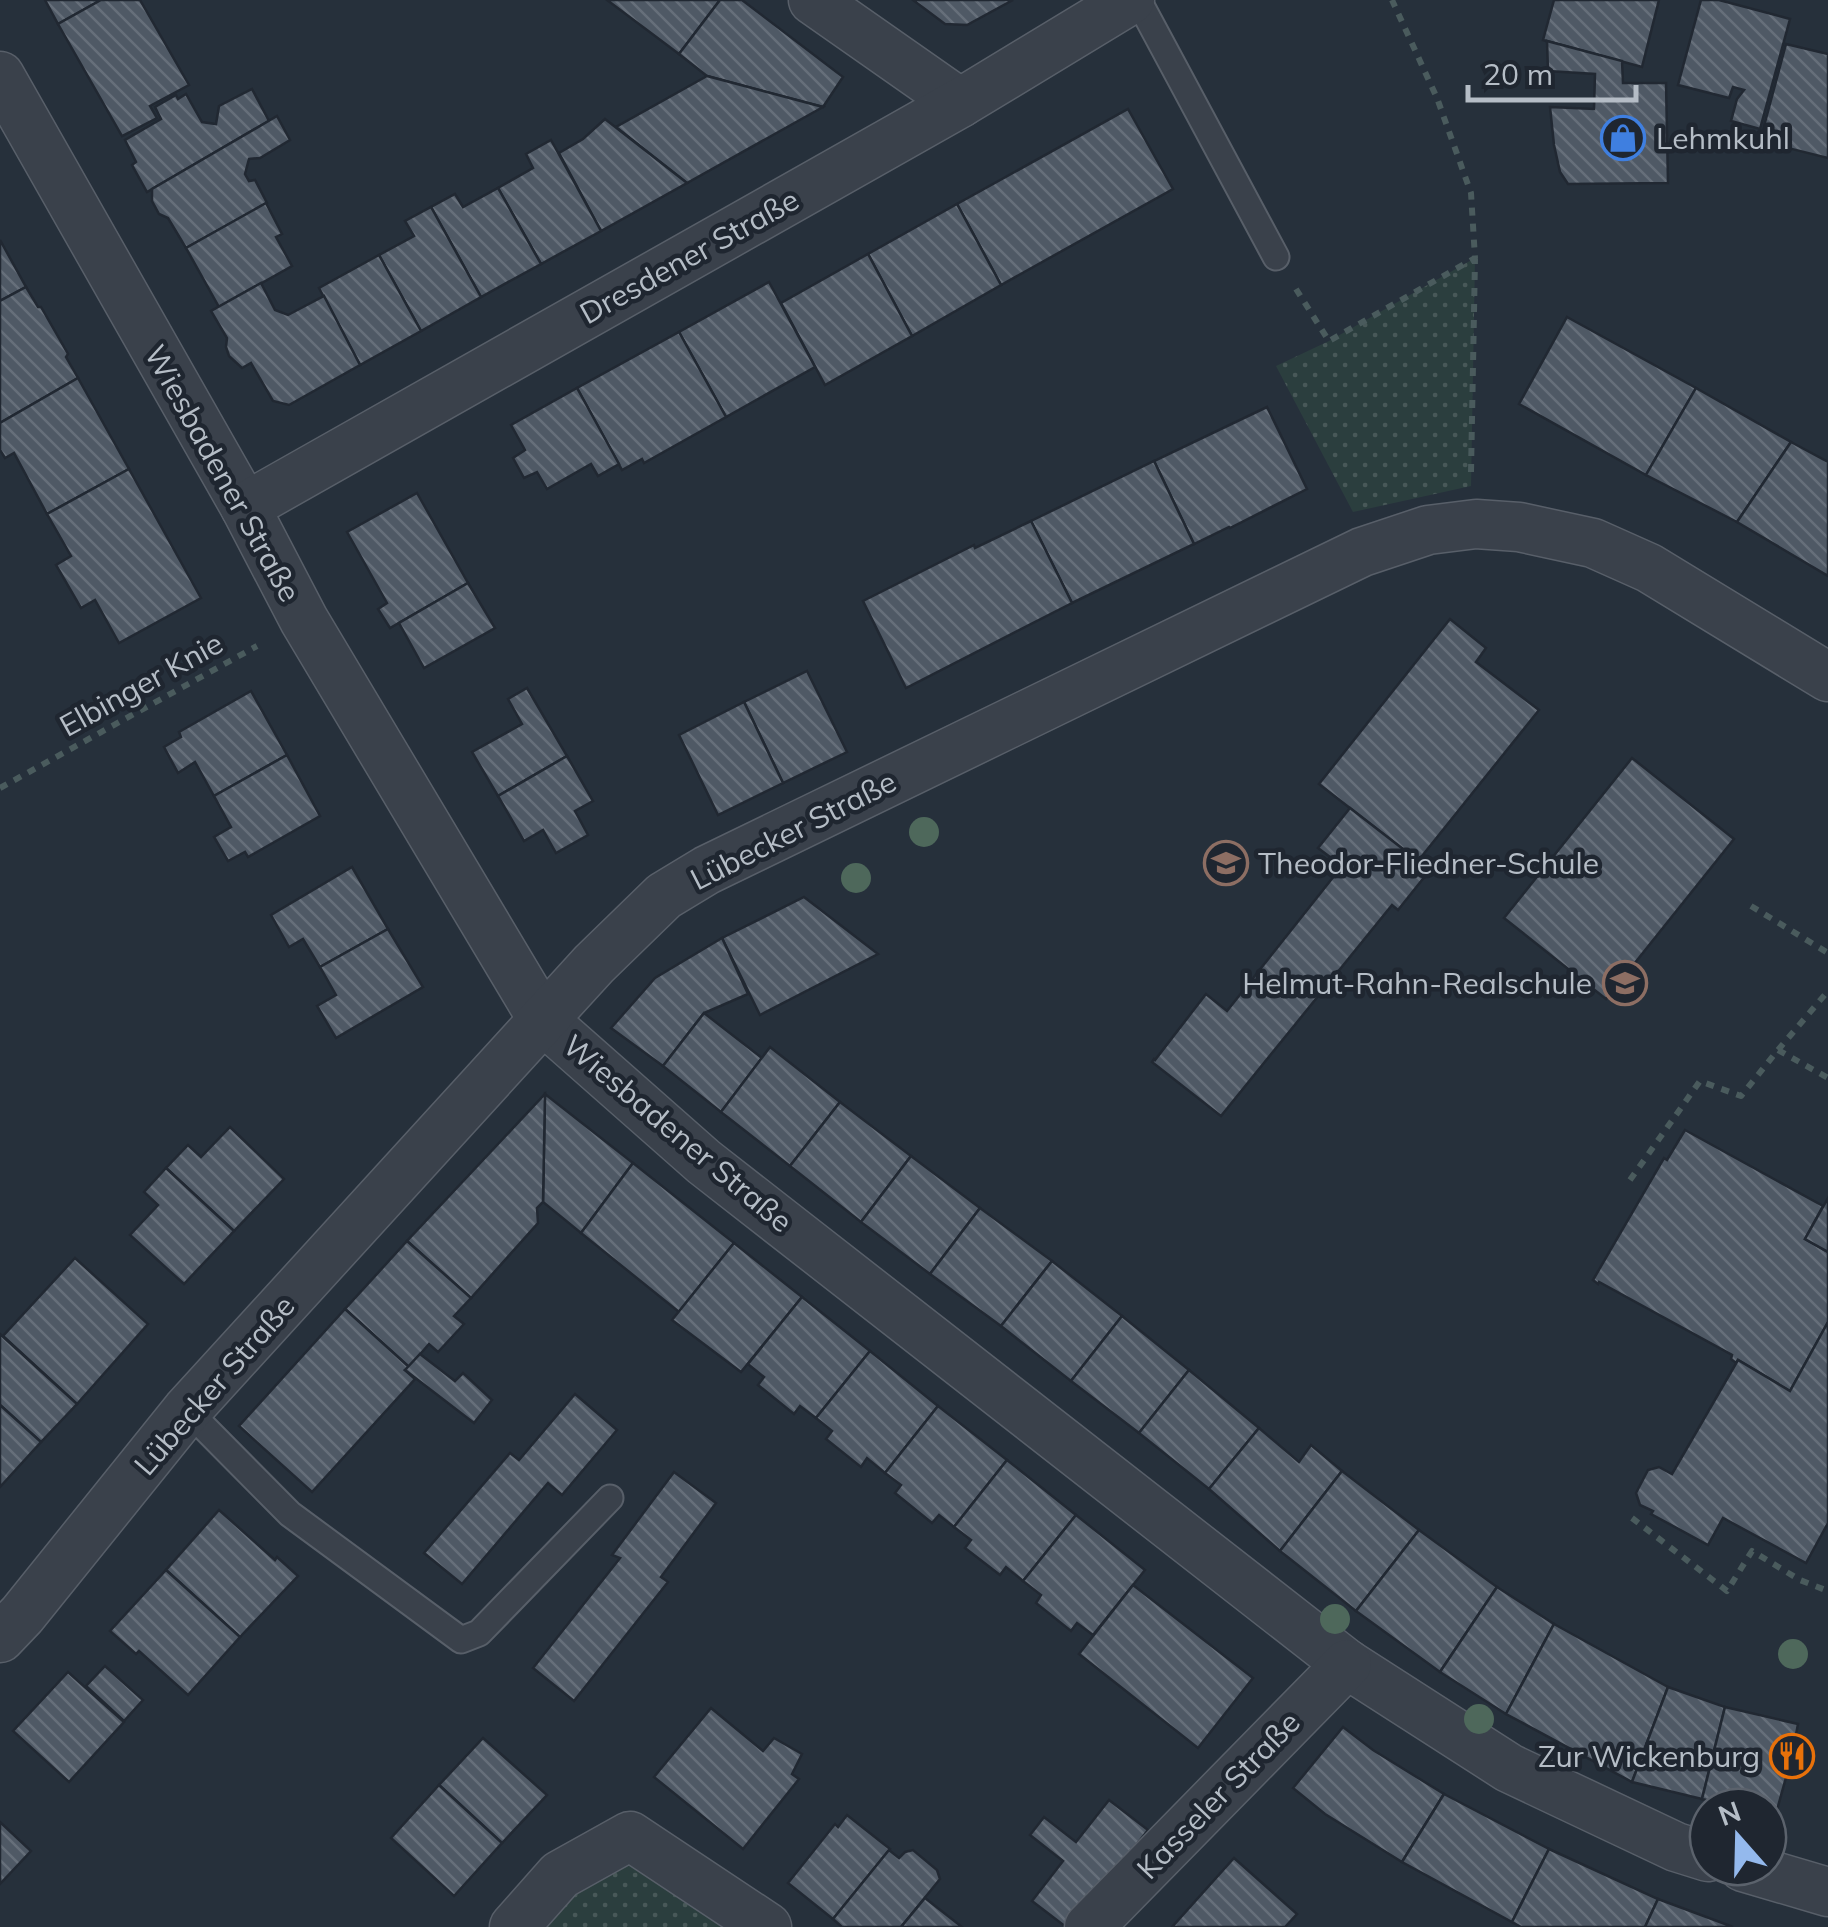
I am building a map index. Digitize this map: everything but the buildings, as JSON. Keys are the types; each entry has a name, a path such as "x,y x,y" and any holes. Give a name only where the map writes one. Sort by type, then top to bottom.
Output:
{"street":[{"path":"812,0 960,103"},
{"name":"Dresdener Straße","path":"244,507 960,103 1134,0"},
{"name":"Wiesbadener Straße","path":"0,76 304,620 543,1020 704,1162 1347,1664 1509,1768 1688,1850"},
{"name":"Lübecker Straße","path":"7,1616 187,1410 594,964 664,896 707,870 1362,552 1428,530 1476,524 1519,527 1592,543 1649,568 1828,677"},
{"name":"Kasseler Straße","path":"1089,1927 1347,1664"},
{"path":"514,1927 560,1875 630,1836 767,1927"},
{"path":"1788,1880 1828,1892"}],"lane":[{"path":"1134,0 1276,257"},
{"path":"187,1410 290,1514 461,1640 479,1633 610,1498"}],"path":[{"path":"1392,0 1437,98 1472,193 1475,258 1470,486 1476,524"},
{"path":"1276,257 1329,341 1475,258"},
{"name":"Elbinger Knie","path":"0,788 304,620"},
{"path":"1751,906 1828,953"},
{"path":"1630,1180 1700,1081 1741,1096 1828,991"},
{"path":"1778,1050 1828,1078"},
{"path":"1632,1518 1727,1591 1752,1551 1800,1580 1828,1591"}],"shaded area":[{"path":"1475,258 1471,486 1353,512 1276,366 1329,341"},
{"path":"638,1862 728,1927 532,1927 563,1890"}],"place":[{"name":"Lehmkuhl","path":"1623,138"},
{"name":"Theodor-Fliedner-Schule","path":"1226,863"},
{"name":"Helmut-Rahn-Realschule","path":"1625,983"},
{"name":"Zur Wickenburg","path":"1792,1756"}]}
